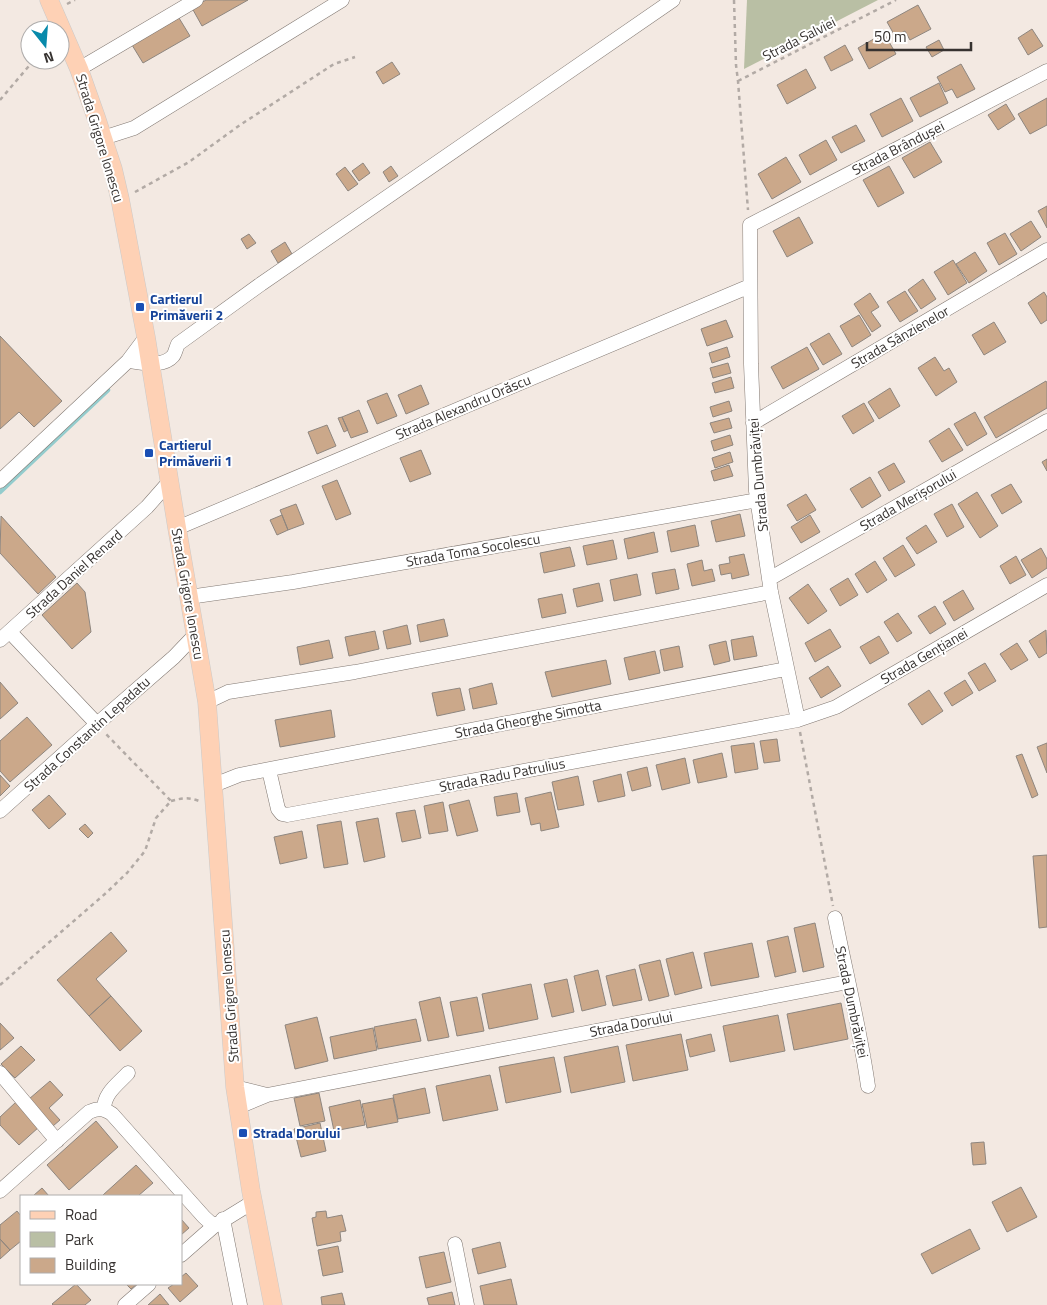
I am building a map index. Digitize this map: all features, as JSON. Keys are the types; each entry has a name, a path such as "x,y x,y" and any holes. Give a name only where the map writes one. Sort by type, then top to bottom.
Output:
{"main road":[{"name":"Strada Grigore Ionescu","path":"49,0 79,69 113,169 146,337 206,694 238,1107 253,1202 273,1305"}],"street":[{"path":"79,69 196,0"},
{"path":"103,138 134,128 342,0"},
{"path":"128,361 163,362 173,356 178,344 261,284 674,0"},
{"name":"Strada Brândușei","path":"750,225 1047,71"},
{"name":"Strada Dumbrăviței","path":"750,225 753,422 758,500 770,586 798,720"},
{"name":"Strada Sânzienelor","path":"753,422 1047,250"},
{"name":"Strada Alexandru Orăscu","path":"177,528 750,286"},
{"path":"0,481 128,361 146,337"},
{"name":"Strada Merișorului","path":"206,694 355,672 770,586 1047,421"},
{"name":"Strada Daniel Renard","path":"5,636 147,507 169,482"},
{"name":"Strada Toma Socolescu","path":"189,597 293,582 758,500"},
{"path":"147,507 173,504"},
{"name":"Strada Gențianei","path":"798,720 836,707 1047,585"},
{"name":"Strada Constantin Lepadatu","path":"0,812 174,657 196,634"},
{"path":"5,636 97,724"},
{"path":"174,657 200,659"},
{"name":"Strada Gheorghe Simotta","path":"269,770 786,669"},
{"name":"Strada Radu Patrulius","path":"269,770 278,809 287,816 798,720"},
{"path":"213,766 239,775"},
{"path":"214,785 239,775 269,770"},
{"name":"Strada Dumbrăviței","path":"835,918 861,1042 868,1086"},
{"name":"Strada Dorului","path":"238,1107 267,1095 848,982"},
{"path":"0,1073 56,1141"},
{"path":"104,1109 107,1095 128,1073"},
{"name":"Strada Dorului","path":"236,1087 267,1095"},
{"path":"0,1191 89,1112 97,1108 104,1109 112,1114 204,1217 221,1220 257,1220"},
{"path":"182,1254 221,1220 253,1202"},
{"path":"221,1220 240,1305"},
{"path":"455,1244 467,1305"},
{"path":"125,1305 148,1285"}],"path":[{"path":"734,0 736,65 750,225"},
{"name":"Strada Salviei","path":"738,81 896,0"},
{"path":"120,199 189,162 240,125 334,64 355,57"},
{"path":"0,100 26,70"},
{"path":"798,720 835,918"},
{"path":"97,724 171,802"},
{"path":"0,986 127,873 145,851 156,818 171,802 180,798 189,798 203,803"}],"green space":[{"path":"747,0 878,0 744,69"}],"building":[{"path":"206,0 248,0 202,26 192,8"},
{"path":"918,5 931,29 910,40 905,31 895,36 887,22"},
{"path":"179,18 190,36 143,63 132,45"},
{"path":"1032,29 1043,46 1028,55 1018,38"},
{"path":"884,33 896,54 869,69 858,48"},
{"path":"939,40 944,50 932,57 926,47"},
{"path":"845,45 853,60 831,71 824,57"},
{"path":"392,62 400,74 383,84 376,72"},
{"path":"961,64 975,89 957,98 952,89 945,92 937,77"},
{"path":"806,69 816,88 787,104 777,85"},
{"path":"939,83 948,103 920,117 910,98"},
{"path":"901,98 913,121 882,137 870,114"},
{"path":"1047,98 1047,125 1030,134 1018,114"},
{"path":"1006,104 1015,119 998,130 988,115"},
{"path":"856,125 865,141 841,153 832,137"},
{"path":"826,140 837,160 810,175 799,155"},
{"path":"930,142 942,162 914,178 902,158"},
{"path":"786,157 801,182 772,199 758,174"},
{"path":"363,163 370,173 359,181 352,171"},
{"path":"391,166 398,176 389,182 383,172"},
{"path":"889,166 904,193 878,207 863,180"},
{"path":"345,167 358,184 348,191 336,174"},
{"path":"1047,206 1047,228 1038,211"},
{"path":"799,217 813,243 787,257 773,231"},
{"path":"1031,221 1041,237 1021,251 1010,234"},
{"path":"1005,233 1017,254 999,265 987,243"},
{"path":"249,234 256,243 247,249 241,239"},
{"path":"285,242 292,254 278,263 271,251"},
{"path":"975,252 987,271 969,283 956,264"},
{"path":"953,260 967,283 948,295 934,272"},
{"path":"923,279 936,299 921,309 908,290"},
{"path":"905,291 918,311 900,322 887,302"},
{"path":"1044,292 1047,297 1047,320 1041,324 1028,303"},
{"path":"870,293 879,307 871,312 881,326 872,332 854,304"},
{"path":"859,315 871,335 852,347 840,326"},
{"path":"726,320 733,337 707,346 701,329"},
{"path":"994,322 1006,342 984,355 972,335"},
{"path":"829,333 842,354 823,365 810,344"},
{"path":"0,336 62,401 34,427 19,412 0,429"},
{"path":"727,347 730,357 712,363 709,353"},
{"path":"807,347 819,369 783,389 771,367"},
{"path":"935,357 944,371 949,368 957,382 936,396 918,368"},
{"path":"728,363 731,373 713,378 710,368"},
{"path":"731,377 734,388 715,393 712,383"},
{"path":"1046,381 1047,408 996,438 984,417"},
{"path":"421,385 429,404 406,414 398,395"},
{"path":"890,388 900,406 879,419 868,402"},
{"path":"387,393 397,416 377,424 367,401"},
{"path":"729,401 732,411 713,417 710,407"},
{"path":"864,403 874,421 853,434 842,416"},
{"path":"359,410 368,432 351,438 342,417"},
{"path":"975,412 987,434 967,446 954,424"},
{"path":"342,417 348,430 344,432 338,418"},
{"path":"729,418 732,428 714,433 710,423"},
{"path":"327,425 336,446 317,454 308,432"},
{"path":"949,428 963,450 942,462 929,441"},
{"path":"730,435 733,445 714,451 711,441"},
{"path":"421,450 431,474 410,482 400,458"},
{"path":"730,452 733,462 715,468 712,458"},
{"path":"1047,459 1047,471 1042,462"},
{"path":"894,463 905,482 889,491 878,472"},
{"path":"729,465 733,476 714,481 711,471"},
{"path":"870,477 881,496 862,508 850,489"},
{"path":"337,480 351,514 336,520 322,486"},
{"path":"1011,484 1022,502 1002,514 991,495"},
{"path":"977,492 998,526 980,538 958,504"},
{"path":"806,494 816,510 797,521 787,505"},
{"path":"296,504 304,524 288,530 280,510"},
{"path":"952,504 964,527 947,537 934,514"},
{"path":"740,514 745,536 716,542 711,521"},
{"path":"282,515 288,530 277,535 270,520"},
{"path":"810,515 820,532 801,543 791,527"},
{"path":"1,516 56,577 38,594 0,553"},
{"path":"695,525 699,546 671,552 667,531"},
{"path":"926,525 937,542 917,554 906,538"},
{"path":"654,532 658,552 628,559 624,539"},
{"path":"613,540 617,559 587,565 583,546"},
{"path":"903,545 915,565 895,577 883,558"},
{"path":"570,547 575,566 544,573 540,553"},
{"path":"1041,548 1047,559 1047,568 1032,578 1021,560"},
{"path":"744,554 749,575 732,579 731,573 721,575 719,565 730,563 729,557"},
{"path":"1016,556 1026,575 1010,584 1000,566"},
{"path":"702,560 704,571 712,569 715,581 692,586 687,564"},
{"path":"875,561 887,580 867,593 855,574"},
{"path":"675,569 679,589 656,594 652,573"},
{"path":"637,574 641,595 614,601 610,580"},
{"path":"848,578 858,595 840,606 830,589"},
{"path":"77,583 85,592 91,632 72,649 42,615"},
{"path":"599,583 603,601 577,607 573,589"},
{"path":"808,584 827,611 808,624 789,598"},
{"path":"963,590 974,609 954,621 943,602"},
{"path":"562,594 566,613 542,618 538,599"},
{"path":"935,606 946,624 930,634 918,616"},
{"path":"898,613 912,633 897,642 884,622"},
{"path":"444,619 448,636 420,642 417,625"},
{"path":"407,625 411,644 387,649 383,631"},
{"path":"830,629 841,647 815,662 805,643"},
{"path":"1046,630 1047,653 1039,658 1029,641"},
{"path":"375,631 379,649 349,656 345,637"},
{"path":"753,636 757,656 734,660 731,640"},
{"path":"879,636 889,653 870,664 860,647"},
{"path":"329,640 333,658 300,665 297,647"},
{"path":"726,641 730,661 714,665 709,645"},
{"path":"1017,643 1028,660 1011,670 1000,654"},
{"path":"679,646 683,667 664,671 660,650"},
{"path":"655,651 660,673 629,680 624,658"},
{"path":"606,660 611,684 552,697 545,672"},
{"path":"985,663 996,681 979,691 968,673"},
{"path":"828,666 841,686 821,698 809,678"},
{"path":"965,680 973,693 952,706 944,693"},
{"path":"0,682 18,703 0,719"},
{"path":"492,683 497,704 473,709 469,689"},
{"path":"460,688 465,710 437,716 432,693"},
{"path":"929,690 943,711 922,725 908,704"},
{"path":"331,710 335,737 280,747 275,720"},
{"path":"27,717 52,745 10,782 0,771 0,741"},
{"path":"777,739 780,761 764,763 760,741"},
{"path":"754,743 758,769 735,773 731,746"},
{"path":"1047,743 1047,773 1037,747"},
{"path":"722,753 727,777 698,783 693,760"},
{"path":"1022,754 1038,795 1032,798 1016,756"},
{"path":"685,758 690,783 662,790 656,765"},
{"path":"647,767 651,786 632,791 627,772"},
{"path":"621,774 625,796 598,802 593,781"},
{"path":"0,775 10,786 0,796"},
{"path":"578,776 584,805 558,810 552,782"},
{"path":"551,792 559,827 541,831 540,823 531,825 525,798"},
{"path":"517,793 520,812 497,816 494,797"},
{"path":"49,795 66,814 49,829 32,810"},
{"path":"469,800 478,831 457,836 449,805"},
{"path":"443,802 448,831 429,834 424,806"},
{"path":"415,810 421,838 402,842 396,813"},
{"path":"378,818 385,857 364,862 356,822"},
{"path":"341,821 348,864 324,868 317,825"},
{"path":"85,824 93,833 88,838 79,829"},
{"path":"302,831 307,858 280,864 274,837"},
{"path":"1047,855 1047,927 1039,928 1033,856"},
{"path":"815,923 824,967 803,972 794,928"},
{"path":"111,932 127,951 96,979 111,996 89,1016 57,980"},
{"path":"788,936 796,972 775,977 767,941"},
{"path":"752,943 759,977 711,986 704,953"},
{"path":"693,952 702,988 675,995 666,959"},
{"path":"660,960 669,996 649,1001 639,965"},
{"path":"635,969 642,1000 613,1006 606,976"},
{"path":"598,970 606,1005 582,1011 574,976"},
{"path":"567,979 574,1012 552,1017 544,984"},
{"path":"531,984 538,1019 489,1029 482,994"},
{"path":"111,996 142,1031 120,1051 89,1016"},
{"path":"440,997 449,1037 428,1041 419,1002"},
{"path":"477,997 484,1031 457,1036 450,1002"},
{"path":"841,1003 848,1039 794,1050 787,1014"},
{"path":"778,1015 785,1051 730,1062 723,1026"},
{"path":"317,1017 328,1061 295,1069 285,1025"},
{"path":"416,1019 421,1041 378,1049 374,1027"},
{"path":"0,1023 14,1038 0,1050"},
{"path":"373,1028 377,1050 334,1059 330,1037"},
{"path":"681,1034 688,1070 633,1081 626,1045"},
{"path":"711,1034 715,1051 690,1057 686,1040"},
{"path":"21,1046 35,1060 15,1078 1,1064"},
{"path":"618,1046 625,1082 571,1093 564,1057"},
{"path":"554,1057 561,1092 506,1103 499,1067"},
{"path":"490,1075 498,1110 443,1121 436,1086"},
{"path":"50,1081 63,1095 49,1108 60,1120 53,1126 29,1099"},
{"path":"425,1088 430,1113 398,1119 393,1095"},
{"path":"319,1093 325,1121 300,1126 294,1098"},
{"path":"393,1098 398,1122 367,1128 362,1104"},
{"path":"360,1100 365,1125 334,1131 329,1107"},
{"path":"16,1102 39,1127 19,1145 0,1125 0,1117"},
{"path":"96,1121 118,1147 69,1190 47,1165"},
{"path":"320,1123 326,1151 301,1157 294,1129"},
{"path":"984,1142 986,1164 973,1165 971,1143"},
{"path":"136,1165 153,1183 139,1195 103,1195"},
{"path":"1021,1187 1037,1217 1007,1232 992,1202"},
{"path":"42,1188 48,1195 34,1195"},
{"path":"17,1211 20,1215 20,1242 10,1250 0,1239 0,1225"},
{"path":"326,1211 327,1218 342,1215 346,1231 340,1232 341,1241 317,1246 312,1218 316,1217 316,1212"},
{"path":"182,1220 189,1228 182,1234"},
{"path":"970,1229 980,1249 932,1274 921,1254"},
{"path":"0,1239 10,1250 0,1259"},
{"path":"500,1242 506,1267 478,1274 472,1249"},
{"path":"338,1246 343,1272 323,1276 318,1250"},
{"path":"444,1252 451,1282 426,1288 419,1257"},
{"path":"186,1273 198,1286 180,1302 168,1288 172,1285 182,1285 182,1276"},
{"path":"511,1279 517,1305 484,1305 480,1286"},
{"path":"75,1285 91,1300 85,1305 52,1304"},
{"path":"127,1285 136,1285 131,1289"},
{"path":"452,1292 455,1305 429,1305 427,1298"},
{"path":"342,1293 345,1305 322,1305 321,1297"},
{"path":"160,1294 169,1305 148,1305"}],"waterway":[{"path":"0,492 108,390"}],"place":[{"name":"Cartierul Primăverii 2","path":"140,307"},
{"name":"Cartierul Primăverii 1","path":"149,453"},
{"name":"Strada Dorului","path":"243,1133"}]}
